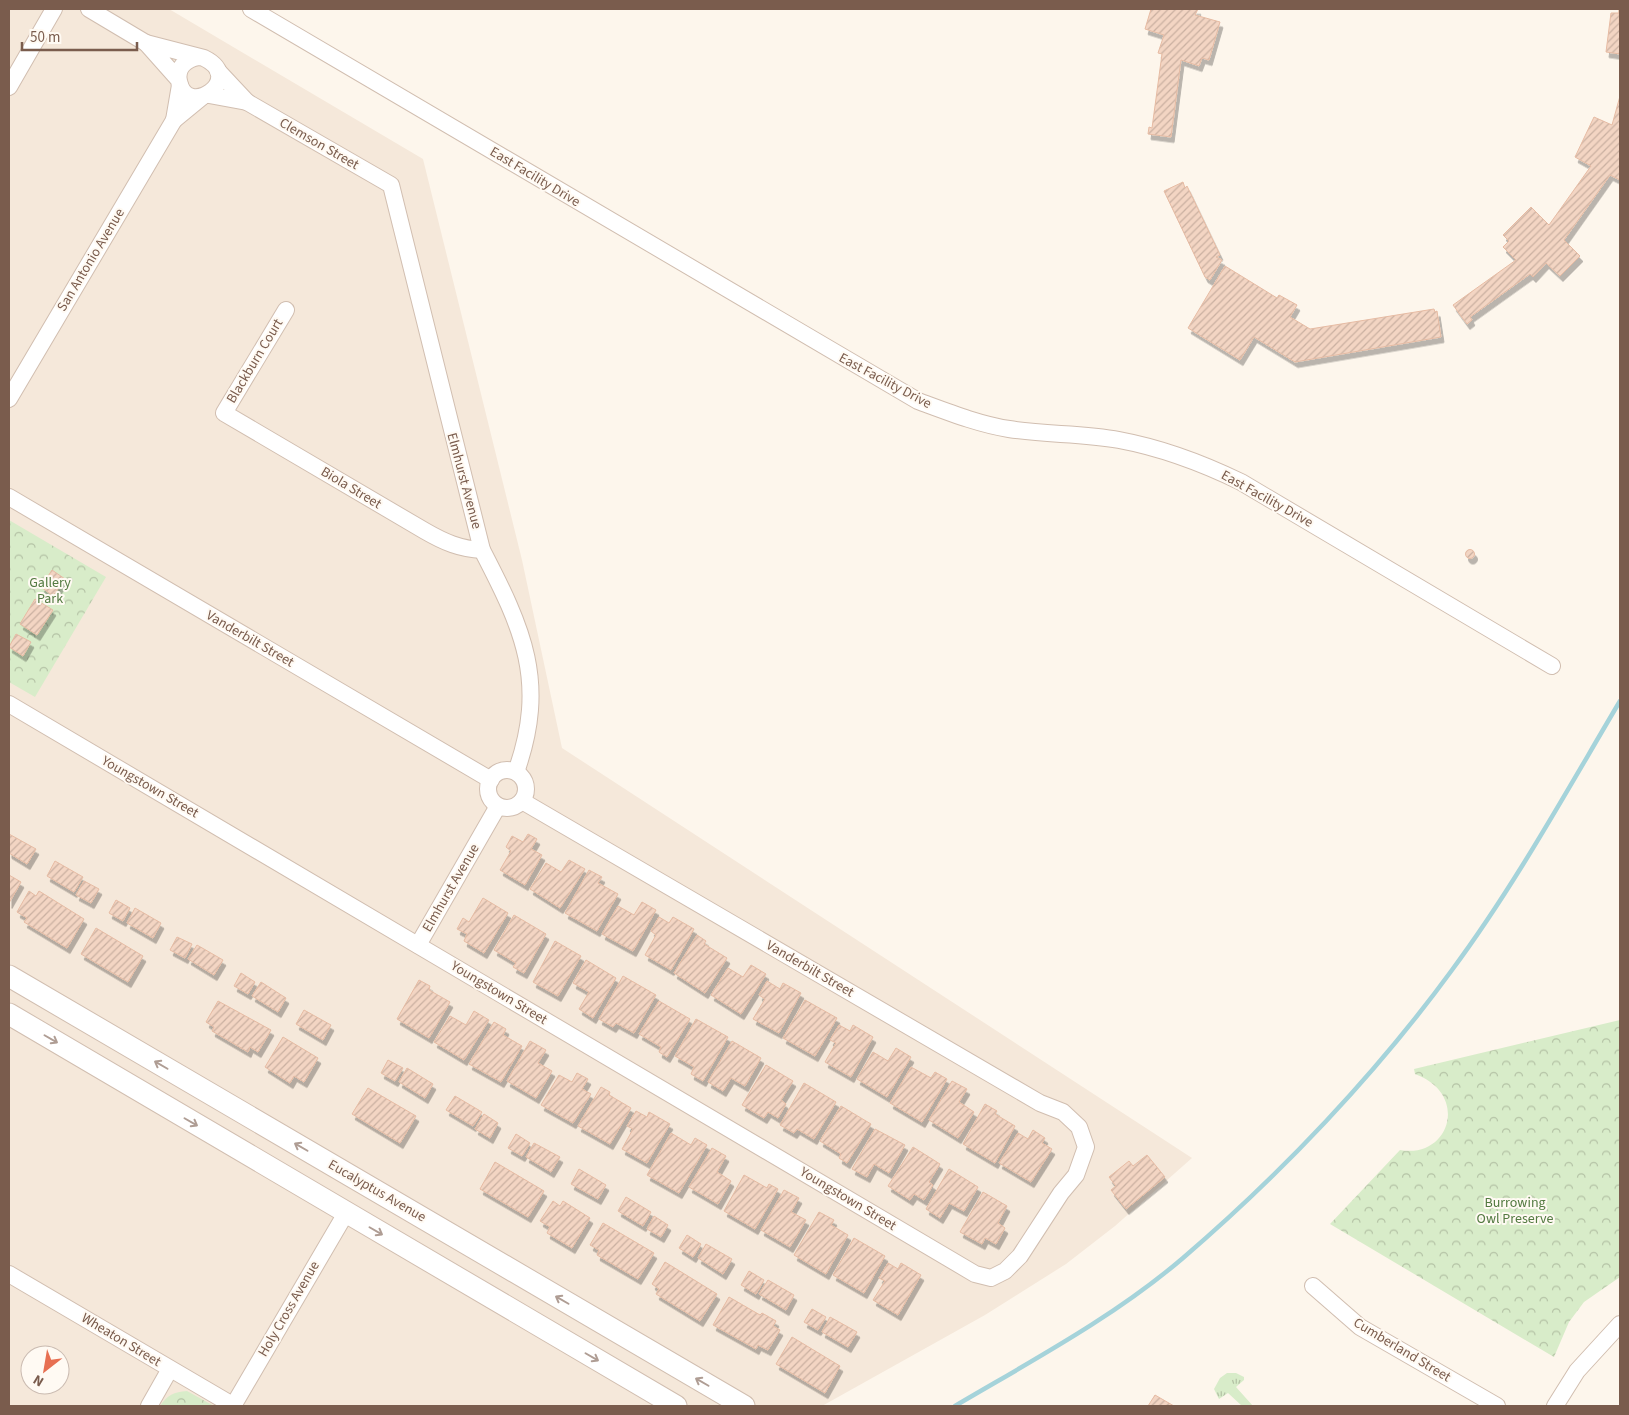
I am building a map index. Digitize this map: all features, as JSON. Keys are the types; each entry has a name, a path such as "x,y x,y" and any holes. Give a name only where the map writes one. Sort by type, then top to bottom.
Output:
{"street":[{"path":"9,86 54,9"},
{"path":"89,9 146,43 210,61 218,71 217,84 205,96 189,95 146,43"},
{"name":"East Facility Drive","path":"251,9 918,401 964,418 1009,429 1118,440 1165,450 1204,464 1241,482 1552,666"},
{"path":"179,82 181,66 186,61 198,57"},
{"name":"Clemson Street","path":"218,71 247,102 391,185"},
{"name":"San Antonio Avenue","path":"174,120 179,82"},
{"name":"San Antonio Avenue","path":"9,399 174,120 205,96"},
{"name":"Clemson Street","path":"205,96 247,102"},
{"name":"Elmhurst Avenue","path":"391,185 482,550 518,624 530,670 530,717 526,739 516,772"},
{"name":"Blackburn Court","path":"224,413 286,310"},
{"name":"Biola Street","path":"224,413 425,532 458,547 482,550"},
{"name":"Vanderbilt Street","path":"9,497 490,780"},
{"name":"Youngstown Street","path":"9,704 957,1264 976,1274 991,1278"},
{"path":"500,772 516,772 524,781 526,787 522,801 513,808 498,806 490,796 490,780 500,772"},
{"name":"Vanderbilt Street","path":"522,801 1040,1103 1062,1112 1079,1126 1086,1147 1076,1175 1061,1193 1020,1256 1005,1271 991,1278"},
{"name":"Elmhurst Avenue","path":"418,945 498,806"},
{"name":"Eucalyptus Avenue","path":"9,976 744,1406"},
{"path":"9,1014 676,1406"},
{"name":"Holy Cross Avenue","path":"233,1406 346,1213"},
{"name":"Wheaton Street","path":"9,1274 233,1406"},
{"name":"Cumberland Street","path":"1313,1286 1360,1327 1497,1406"},
{"path":"1555,1406 1577,1371 1620,1324"},
{"path":"149,1406 170,1369"}],"shaded area":[{"path":"9,9 169,9 423,159 522,560 562,748 1192,1158 1115,1226 1066,1264 985,1315 822,1406 9,1406"}],"green space":[{"name":"Gallery Park","path":"9,520 106,577 35,697 9,682"},
{"name":"Burrowing Owl Preserve","path":"1620,1020 1620,1277 1584,1302 1569,1322 1554,1357 1330,1224 1400,1150 1417,1150 1431,1145 1441,1135 1447,1123 1448,1109 1443,1096 1432,1083 1415,1074 1414,1069"},
{"path":"1227,1373 1236,1373 1244,1377 1244,1380 1236,1387 1253,1406 1242,1406 1228,1393 1219,1399 1214,1389 1220,1378"},
{"path":"187,1391 214,1406 160,1406 171,1395"}],"building":[{"path":"1151,9 1198,9 1195,15 1220,22 1209,60 1202,58 1199,66 1181,60 1171,137 1148,134 1149,127 1152,128 1162,54 1158,53 1164,35 1145,29"},
{"path":"1619,9 1620,54 1606,52 1611,13 1619,13"},
{"path":"1620,96 1620,180 1610,175 1564,240 1580,256 1560,276 1546,263 1533,277 1530,274 1470,317 1472,320 1467,324 1453,305 1516,260 1503,247 1509,241 1503,235 1531,207 1549,225 1591,166 1575,157 1594,117 1612,125"},
{"path":"1183,182 1185,188 1187,186 1220,255 1216,257 1222,260 1210,280 1205,277 1164,191"},
{"path":"1225,266 1277,298 1279,295 1297,305 1290,317 1310,329 1434,309 1435,312 1437,311 1441,337 1295,362 1254,337 1240,360 1188,328"},
{"path":"1470,549 1475,554 1470,559 1465,554"},
{"path":"52,570 65,579 53,596 41,587"},
{"path":"35,599 53,610 37,635 20,624"},
{"path":"16,634 31,642 23,656 9,647"},
{"path":"9,834 36,849 27,864 9,853"},
{"path":"528,834 537,839 531,849 542,855 525,885 500,870 511,851 506,847 512,836 523,842"},
{"path":"569,860 585,869 560,908 530,889 546,863 561,872"},
{"path":"55,861 83,877 74,892 47,876"},
{"path":"589,870 602,877 598,883 618,894 597,931 565,913"},
{"path":"9,875 21,882 9,903"},
{"path":"84,881 99,889 91,903 76,895"},
{"path":"29,891 36,896 39,891 84,919 67,948 24,922 27,918 17,912"},
{"path":"483,898 508,913 484,953 464,941 467,934 457,929 463,918 469,922"},
{"path":"116,900 130,908 123,921 109,913"},
{"path":"642,902 656,910 633,951 602,934 618,906 634,915"},
{"path":"135,908 161,923 153,938 127,923"},
{"path":"514,915 546,934 524,973 513,967 516,963 494,950"},
{"path":"659,917 669,923 673,917 694,929 671,970 645,955 656,935 651,931"},
{"path":"96,928 143,956 128,982 81,954"},
{"path":"697,935 706,941 704,944 727,958 705,993 674,973"},
{"path":"177,937 192,944 185,958 170,950"},
{"path":"555,941 581,956 558,996 533,982"},
{"path":"197,945 223,960 214,975 188,959"},
{"path":"586,960 616,978 593,1018 579,1009 589,992 573,983"},
{"path":"751,965 766,974 741,1014 711,995 728,968 743,977"},
{"path":"241,973 255,982 248,994 234,986"},
{"path":"623,976 656,995 634,1033 616,1023 613,1027 599,1019"},
{"path":"419,980 430,986 429,990 450,1002 429,1038 397,1019"},
{"path":"767,981 780,989 783,983 801,993 779,1033 753,1019 765,999 759,995"},
{"path":"261,982 286,998 278,1012 252,996"},
{"path":"805,1000 837,1018 815,1056 783,1038"},
{"path":"218,1001 271,1030 258,1052 250,1047 248,1052 212,1031 214,1027 206,1022"},
{"path":"659,1001 690,1019 667,1057 659,1052 661,1047 639,1034"},
{"path":"304,1010 331,1025 323,1040 296,1024"},
{"path":"474,1011 489,1020 464,1060 434,1042 450,1016 466,1025"},
{"path":"696,1019 728,1037 703,1081 691,1074 694,1067 675,1056"},
{"path":"494,1022 506,1029 503,1035 522,1046 501,1082 469,1064"},
{"path":"839,1025 850,1031 853,1025 873,1037 851,1077 825,1062 836,1043 830,1040"},
{"path":"283,1037 318,1058 304,1082 294,1076 290,1083 265,1067"},
{"path":"530,1041 546,1050 538,1063 552,1071 536,1098 507,1081"},
{"path":"732,1041 761,1058 745,1086 731,1078 723,1091 708,1082"},
{"path":"896,1048 911,1057 887,1097 857,1079 873,1052 888,1061"},
{"path":"388,1060 403,1068 395,1081 381,1073"},
{"path":"766,1065 793,1081 781,1100 786,1104 778,1118 768,1112 764,1118 742,1105"},
{"path":"911,1067 931,1078 935,1072 947,1079 922,1122 890,1103"},
{"path":"407,1068 433,1084 425,1098 399,1082"},
{"path":"577,1073 588,1079 582,1089 591,1094 573,1123 541,1105 559,1075 572,1082"},
{"path":"952,1081 967,1089 959,1102 974,1112 958,1138 929,1120"},
{"path":"804,1083 836,1102 814,1139 797,1129 794,1133 780,1125"},
{"path":"601,1087 610,1092 609,1095 631,1108 610,1144 578,1126"},
{"path":"368,1088 416,1116 400,1143 352,1114"},
{"path":"455,1096 482,1112 473,1126 446,1110"},
{"path":"985,1104 997,1111 995,1114 1015,1126 995,1163 963,1144"},
{"path":"841,1106 871,1124 847,1163 839,1158 841,1154 820,1141"},
{"path":"636,1111 647,1117 649,1112 670,1124 647,1163 622,1149 633,1129 627,1126"},
{"path":"484,1114 498,1123 490,1138 475,1129"},
{"path":"875,1129 905,1145 889,1173 874,1164 867,1177 852,1169"},
{"path":"1033,1130 1045,1138 1042,1143 1052,1149 1031,1182 999,1163 1018,1133 1028,1139"},
{"path":"671,1133 691,1145 695,1138 707,1145 679,1193 647,1175"},
{"path":"516,1134 530,1143 522,1156 508,1148"},
{"path":"534,1143 560,1157 551,1172 526,1157"},
{"path":"913,1147 940,1164 929,1182 933,1185 924,1200 914,1194 910,1200 888,1186"},
{"path":"712,1148 726,1156 717,1172 731,1181 718,1204 689,1187"},
{"path":"1147,1155 1165,1177 1126,1209 1111,1190 1116,1186 1109,1177 1129,1161 1133,1166"},
{"path":"495,1162 544,1191 528,1217 480,1189"},
{"path":"579,1169 606,1185 598,1199 571,1184"},
{"path":"949,1169 978,1187 964,1211 949,1203 940,1218 926,1209"},
{"path":"744,1175 767,1188 769,1184 778,1189 755,1229 724,1211"},
{"path":"784,1190 799,1198 791,1212 806,1220 790,1247 761,1230"},
{"path":"983,1192 1007,1206 998,1223 1005,1228 996,1244 985,1238 982,1244 960,1232"},
{"path":"626,1197 651,1212 643,1226 618,1211"},
{"path":"553,1201 560,1206 563,1201 590,1218 572,1248 547,1233 550,1227 540,1221"},
{"path":"819,1212 834,1220 831,1225 848,1235 826,1274 794,1255"},
{"path":"654,1216 668,1225 661,1237 647,1229"},
{"path":"603,1223 654,1253 638,1279 597,1255 599,1250 590,1245"},
{"path":"687,1235 701,1244 693,1257 679,1248"},
{"path":"854,1238 885,1256 864,1293 833,1275"},
{"path":"706,1244 732,1259 723,1274 698,1258"},
{"path":"665,1262 717,1294 700,1321 656,1294 659,1289 652,1284"},
{"path":"888,1263 898,1269 901,1263 921,1275 898,1315 873,1300 885,1281 879,1278"},
{"path":"749,1271 764,1280 756,1294 741,1285"},
{"path":"768,1280 794,1295 786,1310 759,1294"},
{"path":"729,1297 760,1315 762,1313 776,1321 773,1326 780,1330 768,1350 758,1345 756,1349 713,1325"},
{"path":"812,1309 826,1317 818,1330 804,1322"},
{"path":"830,1317 857,1332 848,1347 822,1332"},
{"path":"792,1337 840,1366 825,1393 776,1364"},
{"path":"1155,1395 1174,1406 1148,1406"}],"waterway":[{"path":"955,1406 1101,1319 1157,1279 1220,1226 1326,1122 1423,1009 1475,938 1539,838 1620,701"}]}
